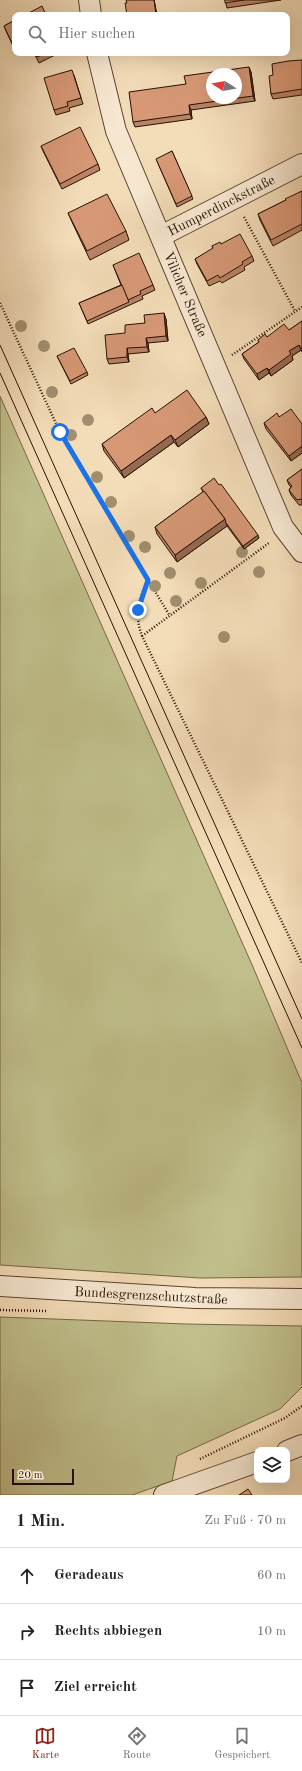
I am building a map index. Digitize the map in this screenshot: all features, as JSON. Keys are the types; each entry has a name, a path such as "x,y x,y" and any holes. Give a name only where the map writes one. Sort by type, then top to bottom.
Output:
{"street":[{"path":"89,0 91,12"},
{"name":"Vilicher Straße","path":"98,56 116,132 285,531 302,552"},
{"name":"Humperdinckstraße","path":"161,236 302,164"},
{"name":"Bundesgrenzschutzstraße","path":"0,1286 195,1298 302,1298"},
{"path":"290,1450 302,1445"},
{"path":"164,1495 254,1463"}],"path":[{"path":"234,199 295,311"},
{"path":"0,303 60,432 170,616"},
{"path":"216,366 302,307"},
{"path":"142,636 285,531"},
{"path":"148,580 138,610 138,626 142,636 302,963"},
{"path":"198,1460 285,1418 302,1406"}],"shaded area":[{"path":"0,396 253,967 302,1083 302,1277 200,1278 0,1265"},
{"path":"0,1317 186,1324 302,1326 302,1387 280,1409 177,1456 172,1481 132,1495 0,1495"}],"building":[{"path":"126,0 154,0 156,12 126,12 125,3 127,3"},
{"path":"225,0 244,0 225,3"},
{"path":"42,6 45,12 31,12"},
{"path":"12,22 12,43 4,26"},
{"path":"302,60 302,89 271,94 269,76 273,75 272,64"},
{"path":"249,67 253,96 242,98 242,68"},
{"path":"72,70 81,98 67,102 68,106 54,110 44,78"},
{"path":"206,73 206,103 189,105 190,114 133,122 129,92 186,84 184,76"},
{"path":"80,127 98,164 60,184 41,146"},
{"path":"172,151 192,196 176,204 156,159"},
{"path":"302,191 302,224 271,240 258,214"},
{"path":"107,194 126,231 87,251 68,213"},
{"path":"240,234 252,256 242,262 243,264 220,278 218,275 207,281 195,259 213,248 212,246 220,242 221,244"},
{"path":"139,253 153,285 140,291 141,294 128,300 113,265"},
{"path":"122,285 129,302 87,321 79,303"},
{"path":"164,313 166,336 146,338 147,347 127,348 127,357 107,359 105,335 125,333 125,325 145,323 144,315"},
{"path":"302,321 302,349 299,345 289,351 291,354 269,370 267,368 257,374 242,354 259,342 258,340 265,334 267,337 284,324 289,330"},
{"path":"74,348 87,372 70,381 57,356"},
{"path":"187,390 206,417 175,440 171,435 121,471 102,444 152,408 155,413"},
{"path":"291,409 302,424 302,446 289,456 264,423 277,413 279,417"},
{"path":"302,469 302,500 297,500 289,490 292,486 287,480"},
{"path":"214,478 219,485 221,484 258,535 243,546 226,523 225,519 201,488"},
{"path":"204,491 225,519 175,555 155,527"},
{"path":"248,1489 252,1495 239,1495"}],"tram line":[{"path":"0,345 302,1019"},
{"path":"0,373 302,1048"}],"route":[{"path":"60,432 148,580 138,610"}]}
